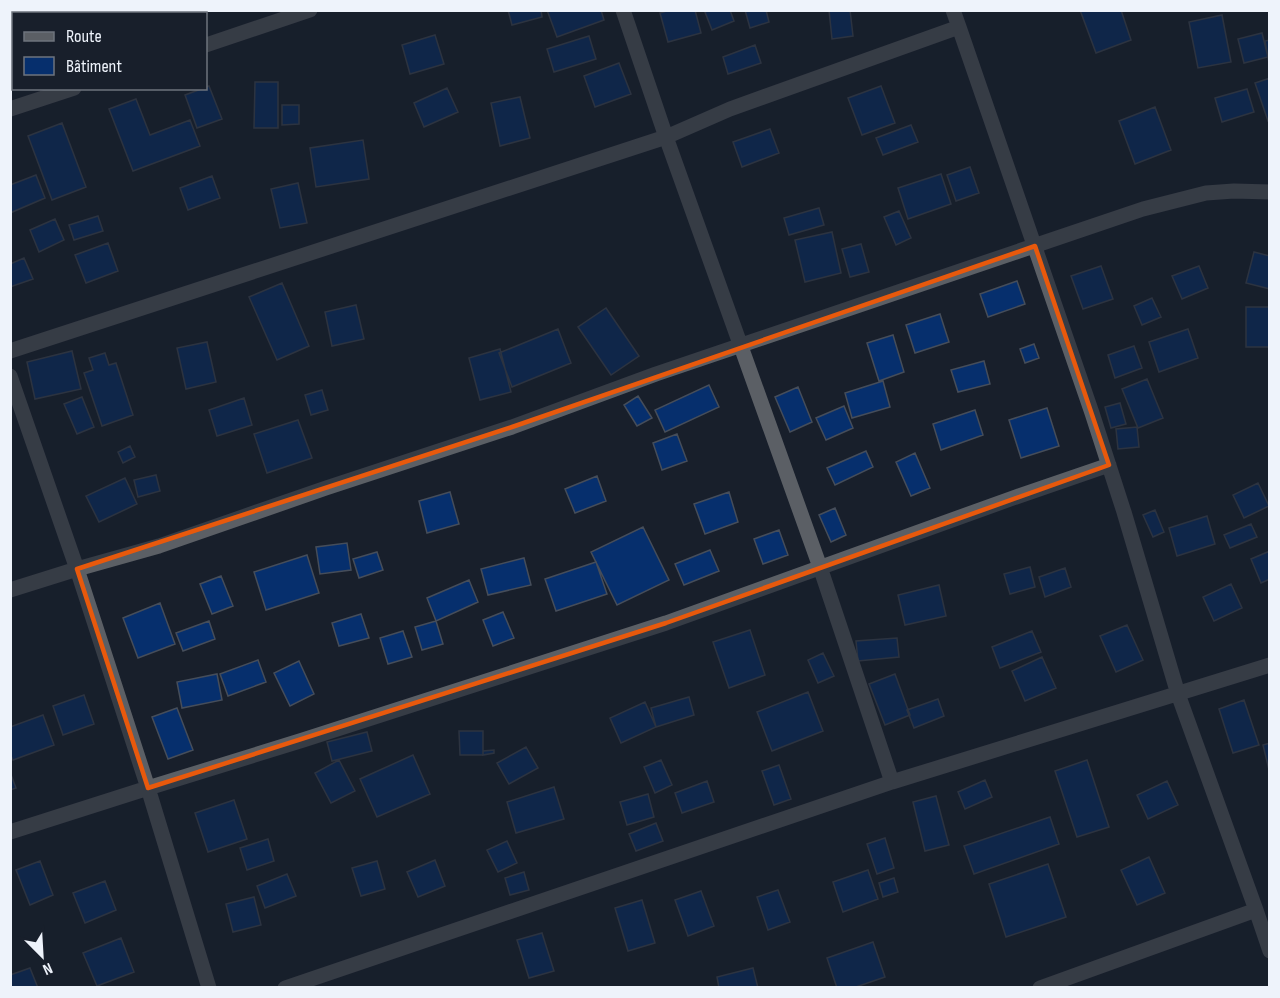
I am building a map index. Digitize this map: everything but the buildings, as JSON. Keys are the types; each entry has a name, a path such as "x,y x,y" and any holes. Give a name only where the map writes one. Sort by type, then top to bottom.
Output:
{"street":[{"path":"207,45 310,10"},
{"path":"623,10 666,137 820,567 892,782"},
{"path":"953,10 1108,465 1178,694 1269,951"},
{"path":"10,351 666,137 729,109 959,27"},
{"path":"10,109 68,90"},
{"path":"10,590 159,546 1143,209 1206,193 1269,192"},
{"path":"10,376 77,569 209,987"},
{"path":"10,832 666,623 1108,465"},
{"path":"285,987 892,782 1269,665"},
{"path":"1040,987 1256,910"}],"highlighted area":[{"path":"1035,246 1109,465 666,623 148,788 77,569 512,427"}]}
